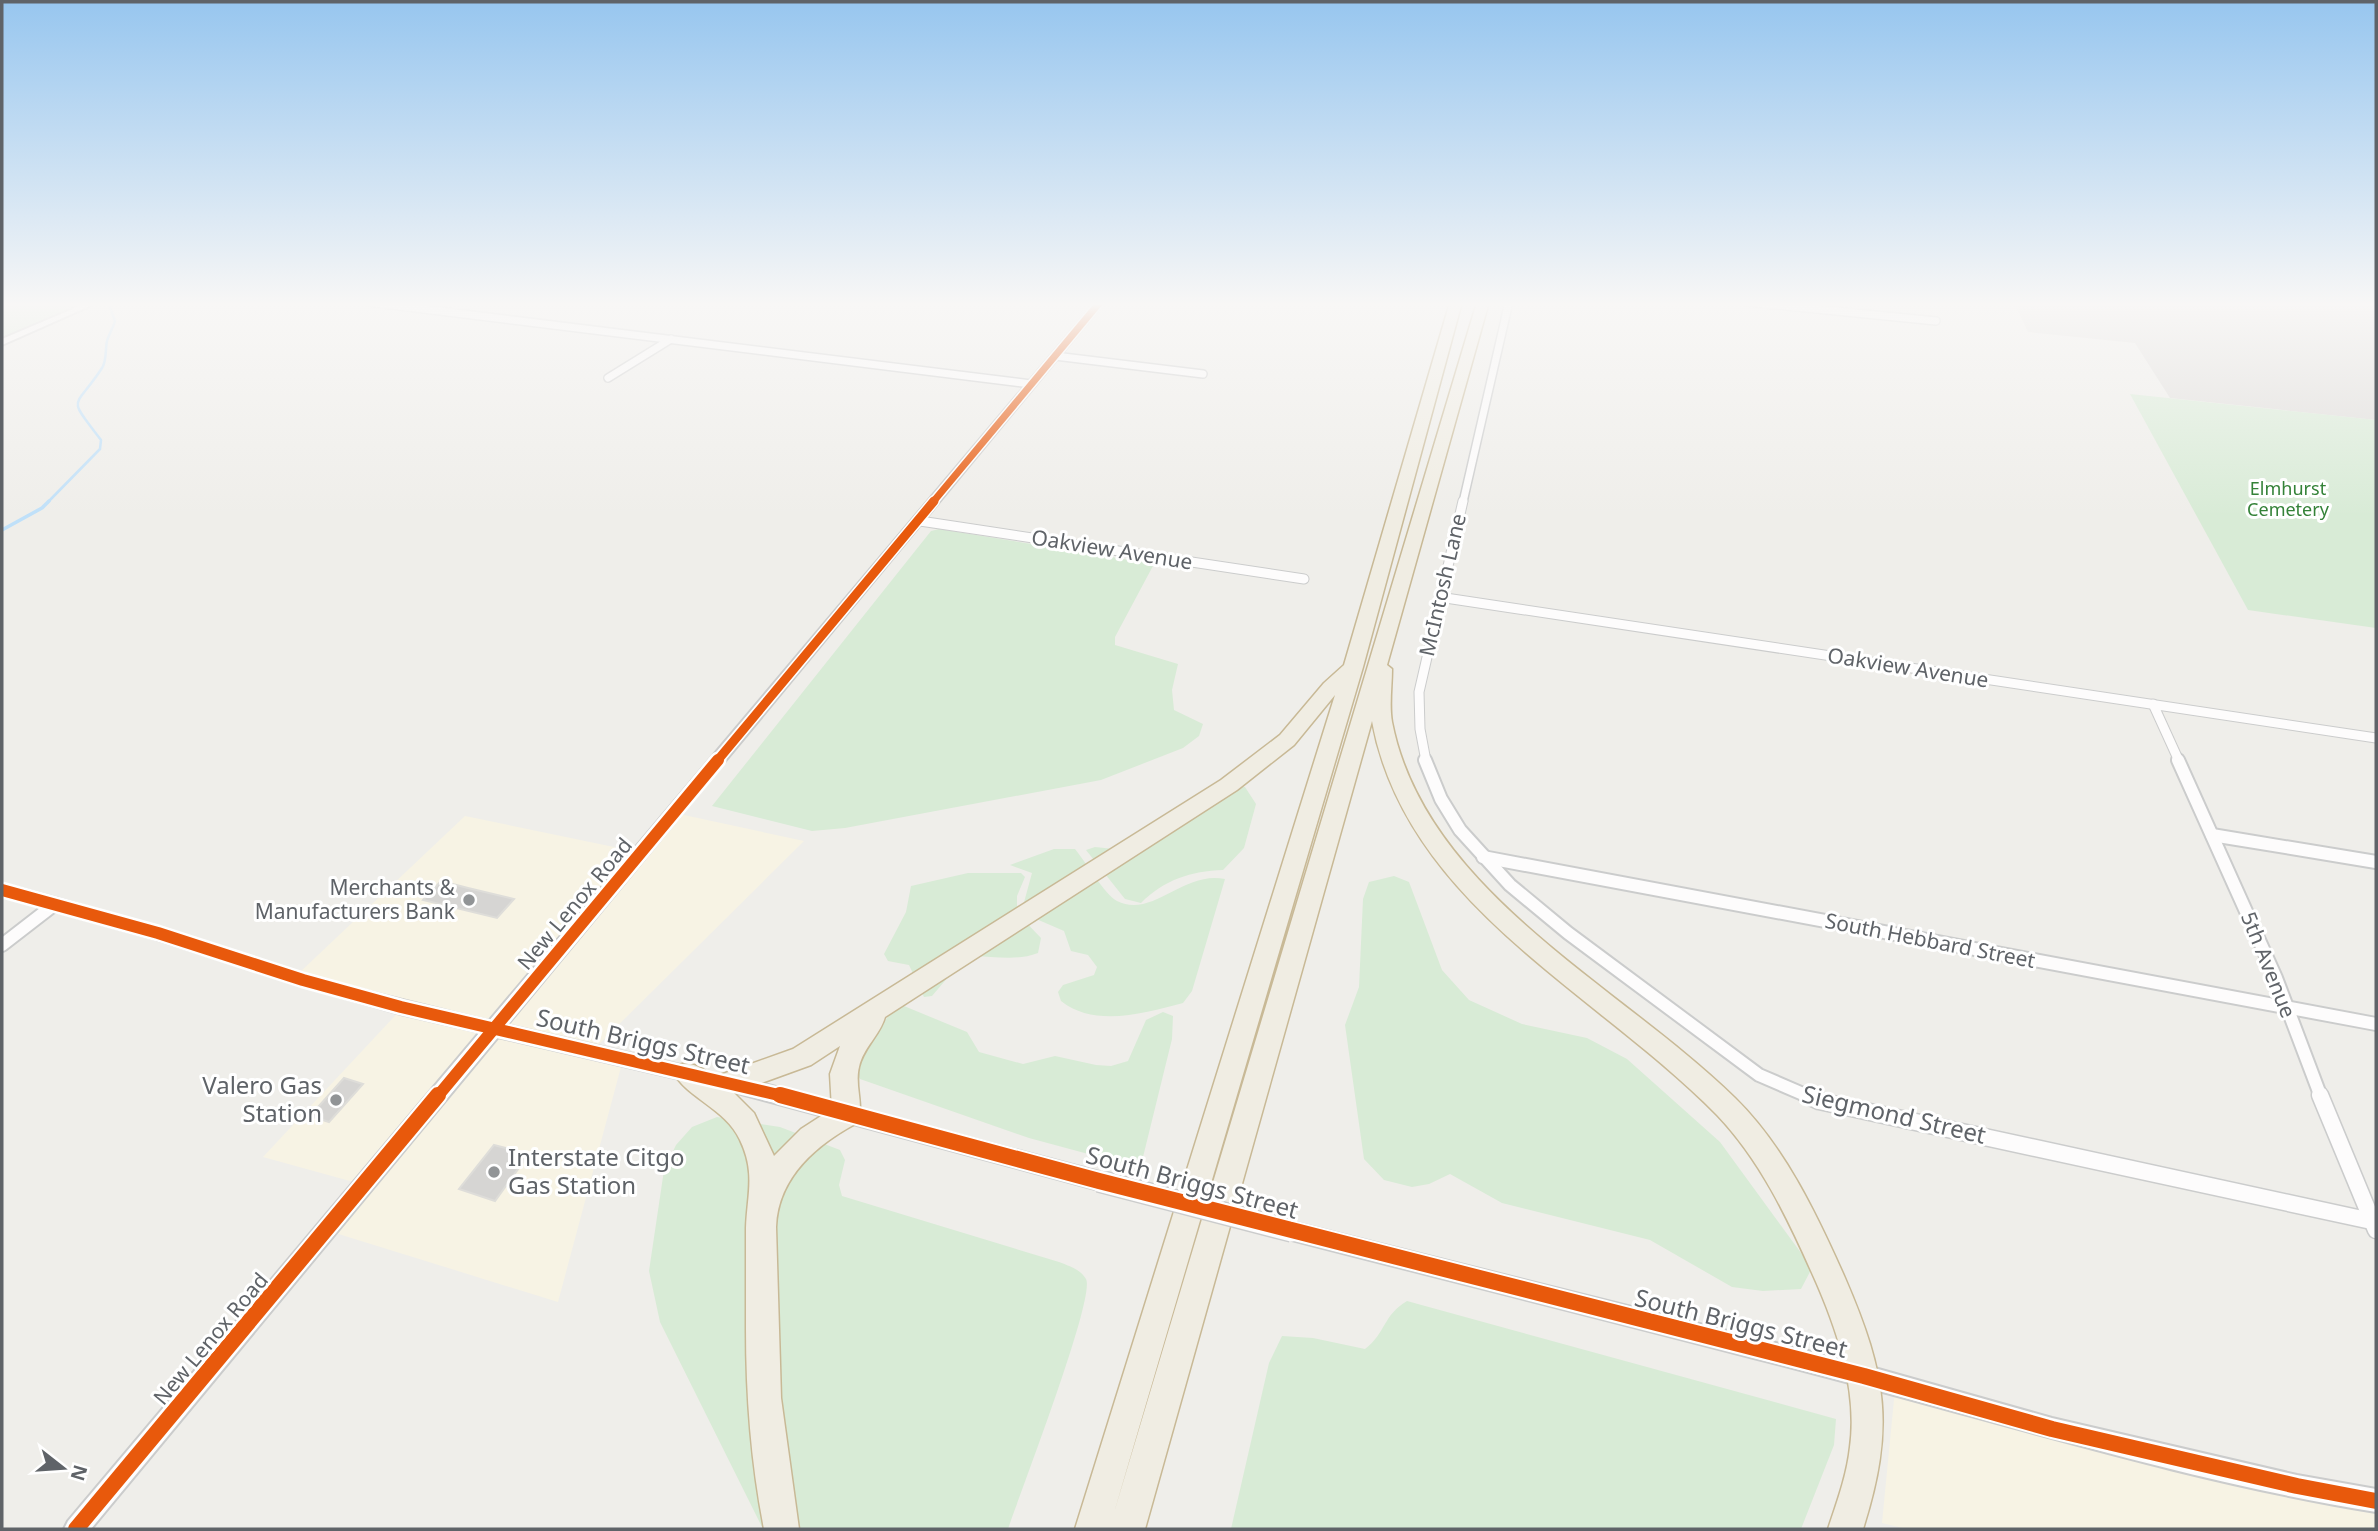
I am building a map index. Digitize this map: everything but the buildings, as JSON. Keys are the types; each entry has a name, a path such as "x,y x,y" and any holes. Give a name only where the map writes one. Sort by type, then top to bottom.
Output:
{"highway":[{"path":"1092,1529 1353,667 1436,373"},
{"path":"1127,1529 1461,373"},
{"path":"1384,635 1381,717 1386,741 1401,784 1427,832 1458,872 1496,912 1541,953 1672,1055 1728,1109 1764,1153 1800,1211 1843,1308 1864,1376 1868,1439 1846,1529"},
{"path":"729,1083 802,1057 1229,785 1287,740 1331,687 1353,667"},
{"path":"766,1193 791,1154 819,1128 847,1115 841,1087 848,1055 879,1010"},
{"path":"687,1073 716,1093 754,1132 763,1156 766,1193 762,1232 765,1398 769,1455 781,1529"}],"street":[{"path":"608,378 615,373"},
{"path":"947,373 1031,384"},
{"name":"New Lenox Road","path":"76,1529 920,521 1040,373"},
{"name":"McIntosh Lane","path":"1483,857 1449,811 1427,768 1418,729 1419,692 1492,373"},
{"name":"Oakview Avenue","path":"920,521 1304,579"},
{"name":"Oakview Avenue","path":"1439,597 2376,738"},
{"name":"5th Avenue","path":"2153,705 2288,1009 2296,1038 2375,1224"},
{"path":"2213,835 2376,862"},
{"name":"South Hebbard Street","path":"1483,857 2376,1024"},
{"name":"Siegmond Street","path":"1483,857 1521,896 1565,932 1759,1075 1793,1092 1819,1101 2375,1224"},
{"name":"South Briggs Street","path":"2,890 303,980 495,1030 729,1083 1292,1231 1864,1376 2052,1429 2297,1486 2376,1501"},
{"path":"2,945 55,904"}],"shaded area":[{"path":"2154,373 2376,373 2376,420 2170,398"},
{"path":"670,812 804,841 584,1059 621,1067 558,1302 332,1232 368,1186 263,1157 406,1004 299,973 465,816 638,852"},
{"path":"1896,1379 2293,1477 2376,1492 2376,1529 1907,1529 1882,1523"}],"green space":[{"name":"Elmhurst Cemetery","path":"2130,394 2376,420 2376,628 2248,610"},
{"path":"939,529 1154,564 1115,637 1115,645 1178,664 1172,690 1174,710 1203,724 1199,736 1183,748 1101,780 845,828 812,831 712,806 931,531"},
{"path":"1226,787 1245,787 1256,804 1244,848 1223,870 1200,872 1179,878 1159,888 1141,903 1125,899 1086,850 1095,847 1133,851"},
{"path":"1054,849 1075,849 1112,898 1130,905 1156,900 1196,881 1225,879 1192,991 1183,1003 1137,1014 1105,1016 1074,1009 1061,1001 1058,992 1063,985 1094,975 1097,967 1088,955 1071,951 1064,931 1027,915 1023,906 1032,873 1010,865"},
{"path":"968,873 1021,873 1025,877 1017,896 1017,913 1041,938 1038,953 1011,958 966,956 932,996 924,997 909,965 888,961 884,954 906,912 911,886"},
{"path":"1394,876 1409,882 1442,970 1469,1000 1522,1024 1587,1038 1627,1059 1720,1142 1812,1268 1801,1289 1763,1291 1732,1287 1650,1240 1502,1203 1450,1174 1429,1184 1412,1187 1384,1180 1364,1159 1345,1025 1359,987 1363,899 1369,882"},
{"path":"904,1006 967,1032 979,1052 1023,1064 1055,1056 1096,1065 1111,1066 1128,1061 1146,1020 1163,1012 1173,1016 1172,1039 1143,1157 1129,1165 1029,1138 860,1079 854,1070 859,1057 894,1008"},
{"path":"717,1117 780,1127 840,1150 845,1160 839,1185 842,1196 1059,1262 1084,1276 1086,1294 1080,1321 1008,1529 763,1529 660,1322 649,1271 664,1170 676,1145 692,1127"},
{"path":"1407,1301 1836,1419 1834,1445 1801,1529 1231,1529 1269,1363 1282,1336 1313,1338 1365,1349 1377,1337 1393,1312"}],"waterway":[{"path":"48,502 100,449 101,440 82,415 78,403 98,373"},
{"path":"2,530 48,502"}],"cycle path":[{"path":"76,1529 1040,373"},
{"path":"2,890 158,933 303,980 401,1007 805,1101 847,1115 1099,1181 1864,1376 2052,1429 2297,1486 2376,1501"}],"place":[{"name":"Merchants & Manufacturers Bank","path":"469,900"},
{"name":"Valero Gas Station","path":"336,1100"},
{"name":"Interstate Citgo Gas Station","path":"494,1172"}]}
